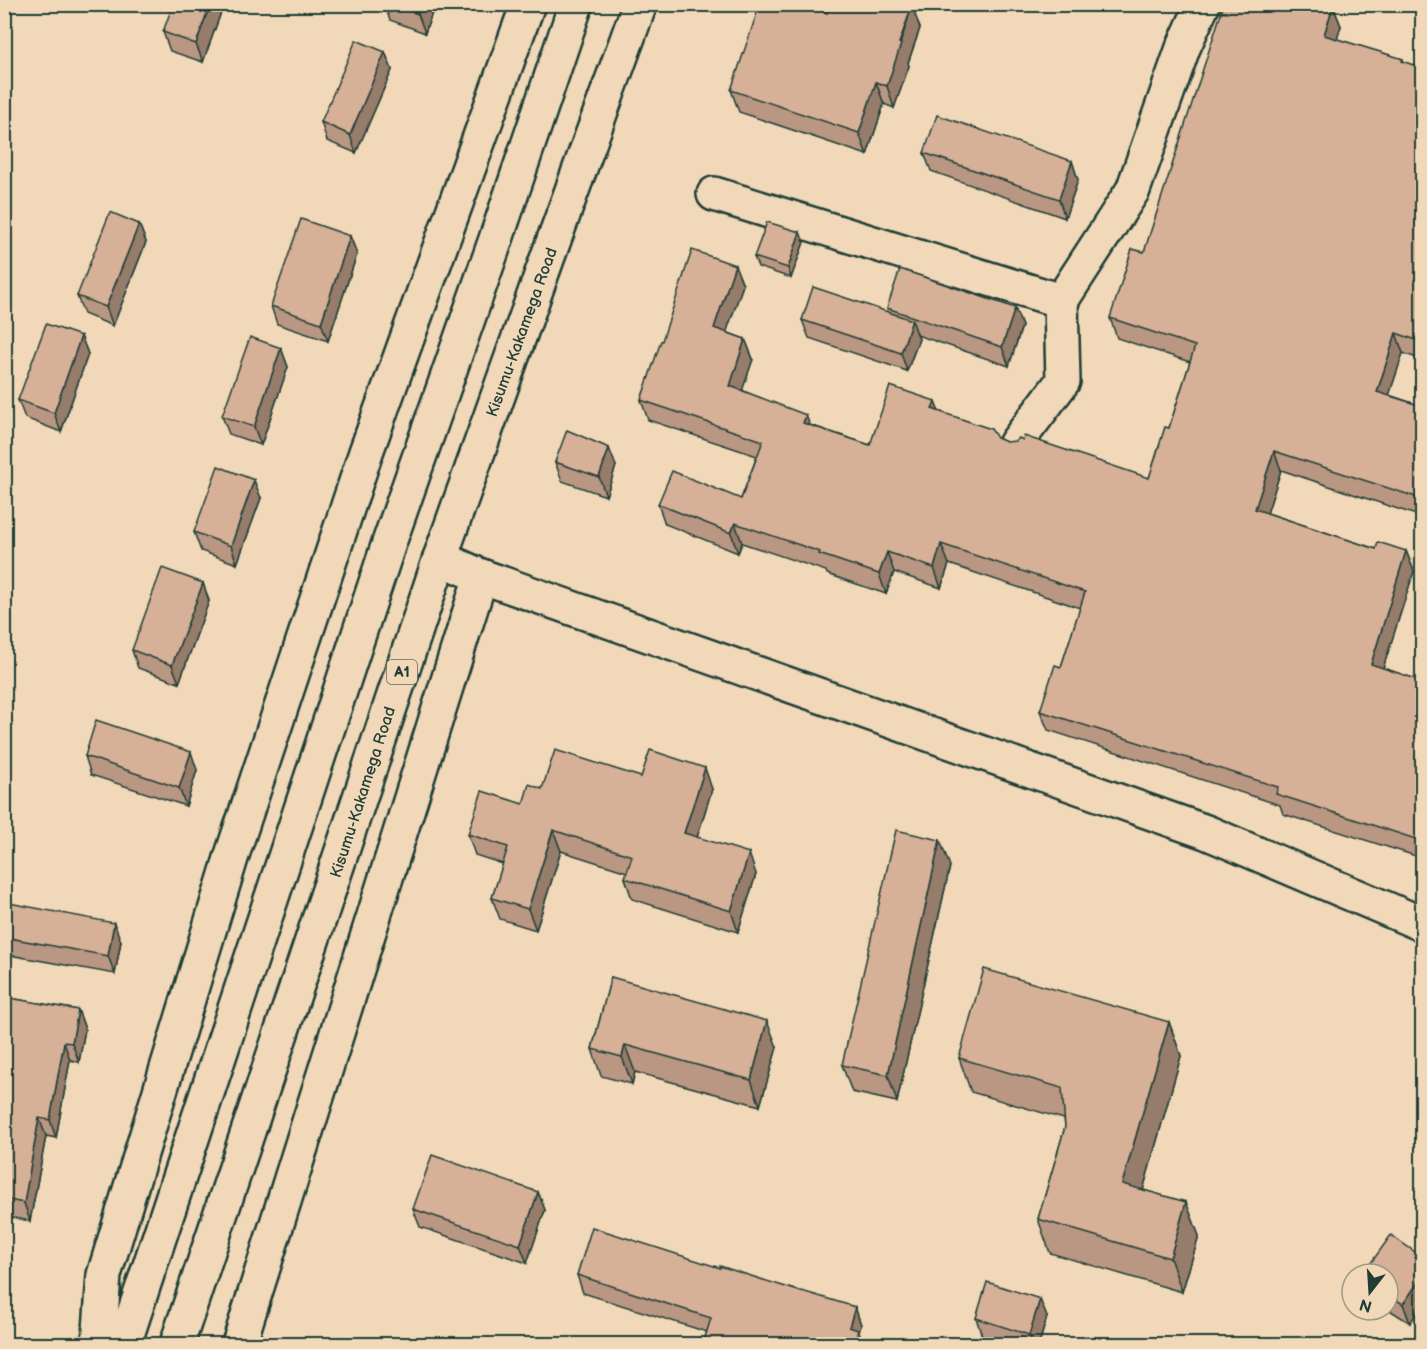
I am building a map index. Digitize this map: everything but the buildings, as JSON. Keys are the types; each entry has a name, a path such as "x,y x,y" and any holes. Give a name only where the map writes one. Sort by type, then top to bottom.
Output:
{"main road":[{"path":"99,1344 104,1275 232,855 366,452 528,4"},
{"path":"124,1344 390,540 492,253 576,4"},
{"name":"Kisumu-Kakamega Road","path":"177,1344 440,558 640,4"},
{"path":"1016,443 1062,381 1060,301 1133,190 1183,48 1203,4"},
{"path":"714,194 1060,301"},
{"path":"440,558 481,576 1206,832 1422,924"},
{"path":"239,1344 481,576"}]}
